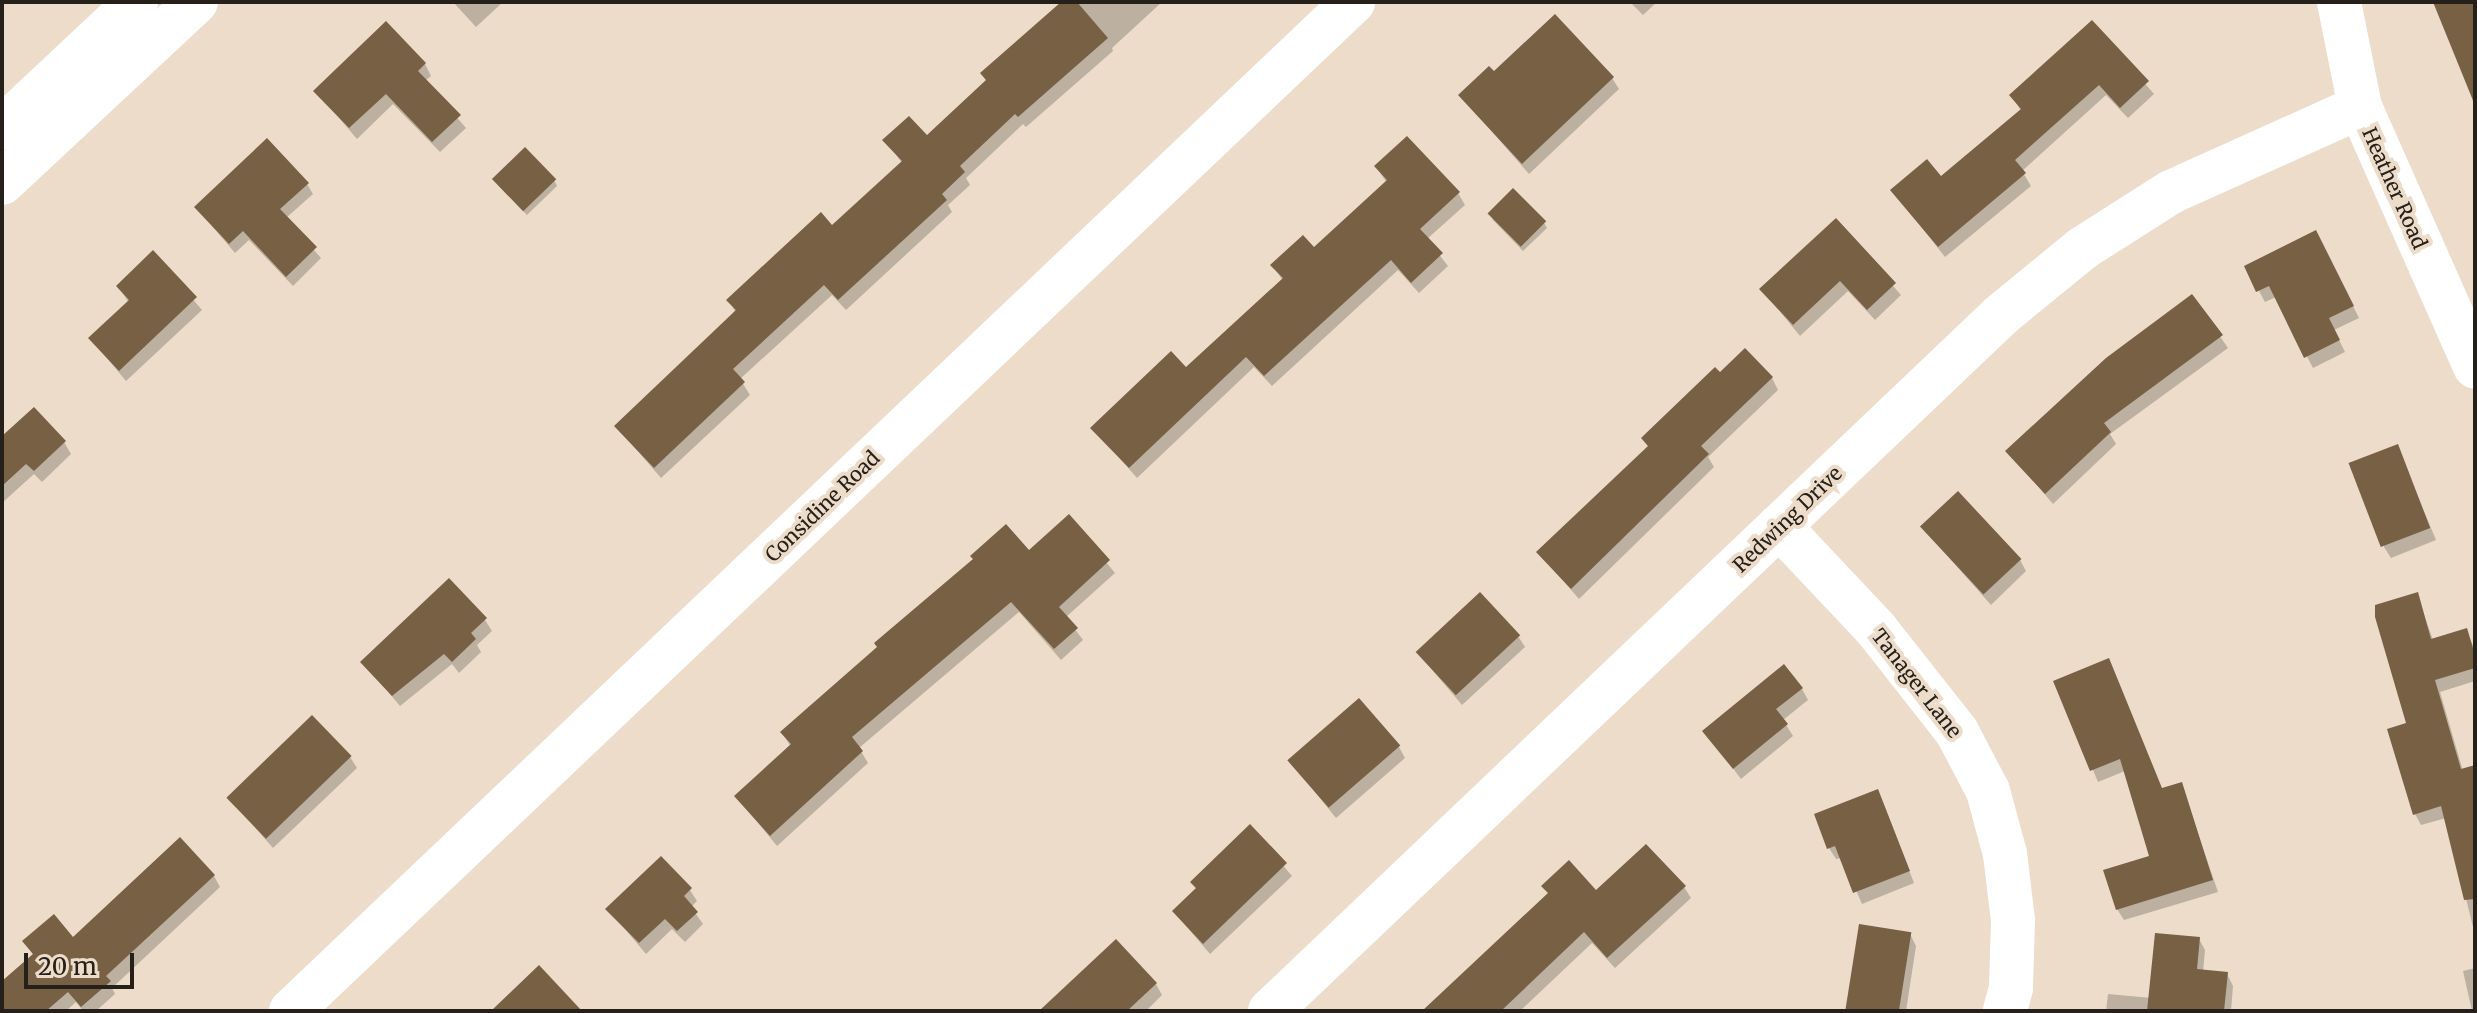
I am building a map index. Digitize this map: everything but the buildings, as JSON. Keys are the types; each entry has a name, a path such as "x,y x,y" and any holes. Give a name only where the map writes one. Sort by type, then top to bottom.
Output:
{"street":[{"path":"2,183 196,2"},
{"name":"Considine Road","path":"291,1011 1353,2"},
{"name":"Heather Road","path":"2339,2 2360,107 2475,367"},
{"path":"2,128 121,7"},
{"name":"Redwing Drive","path":"1270,1011 2001,315 2083,248 2171,192 2360,107"},
{"name":"Tanager Lane","path":"1779,526 1876,629 1957,732 1988,791 2005,854 2013,920 2011,988 2005,1011"}]}
